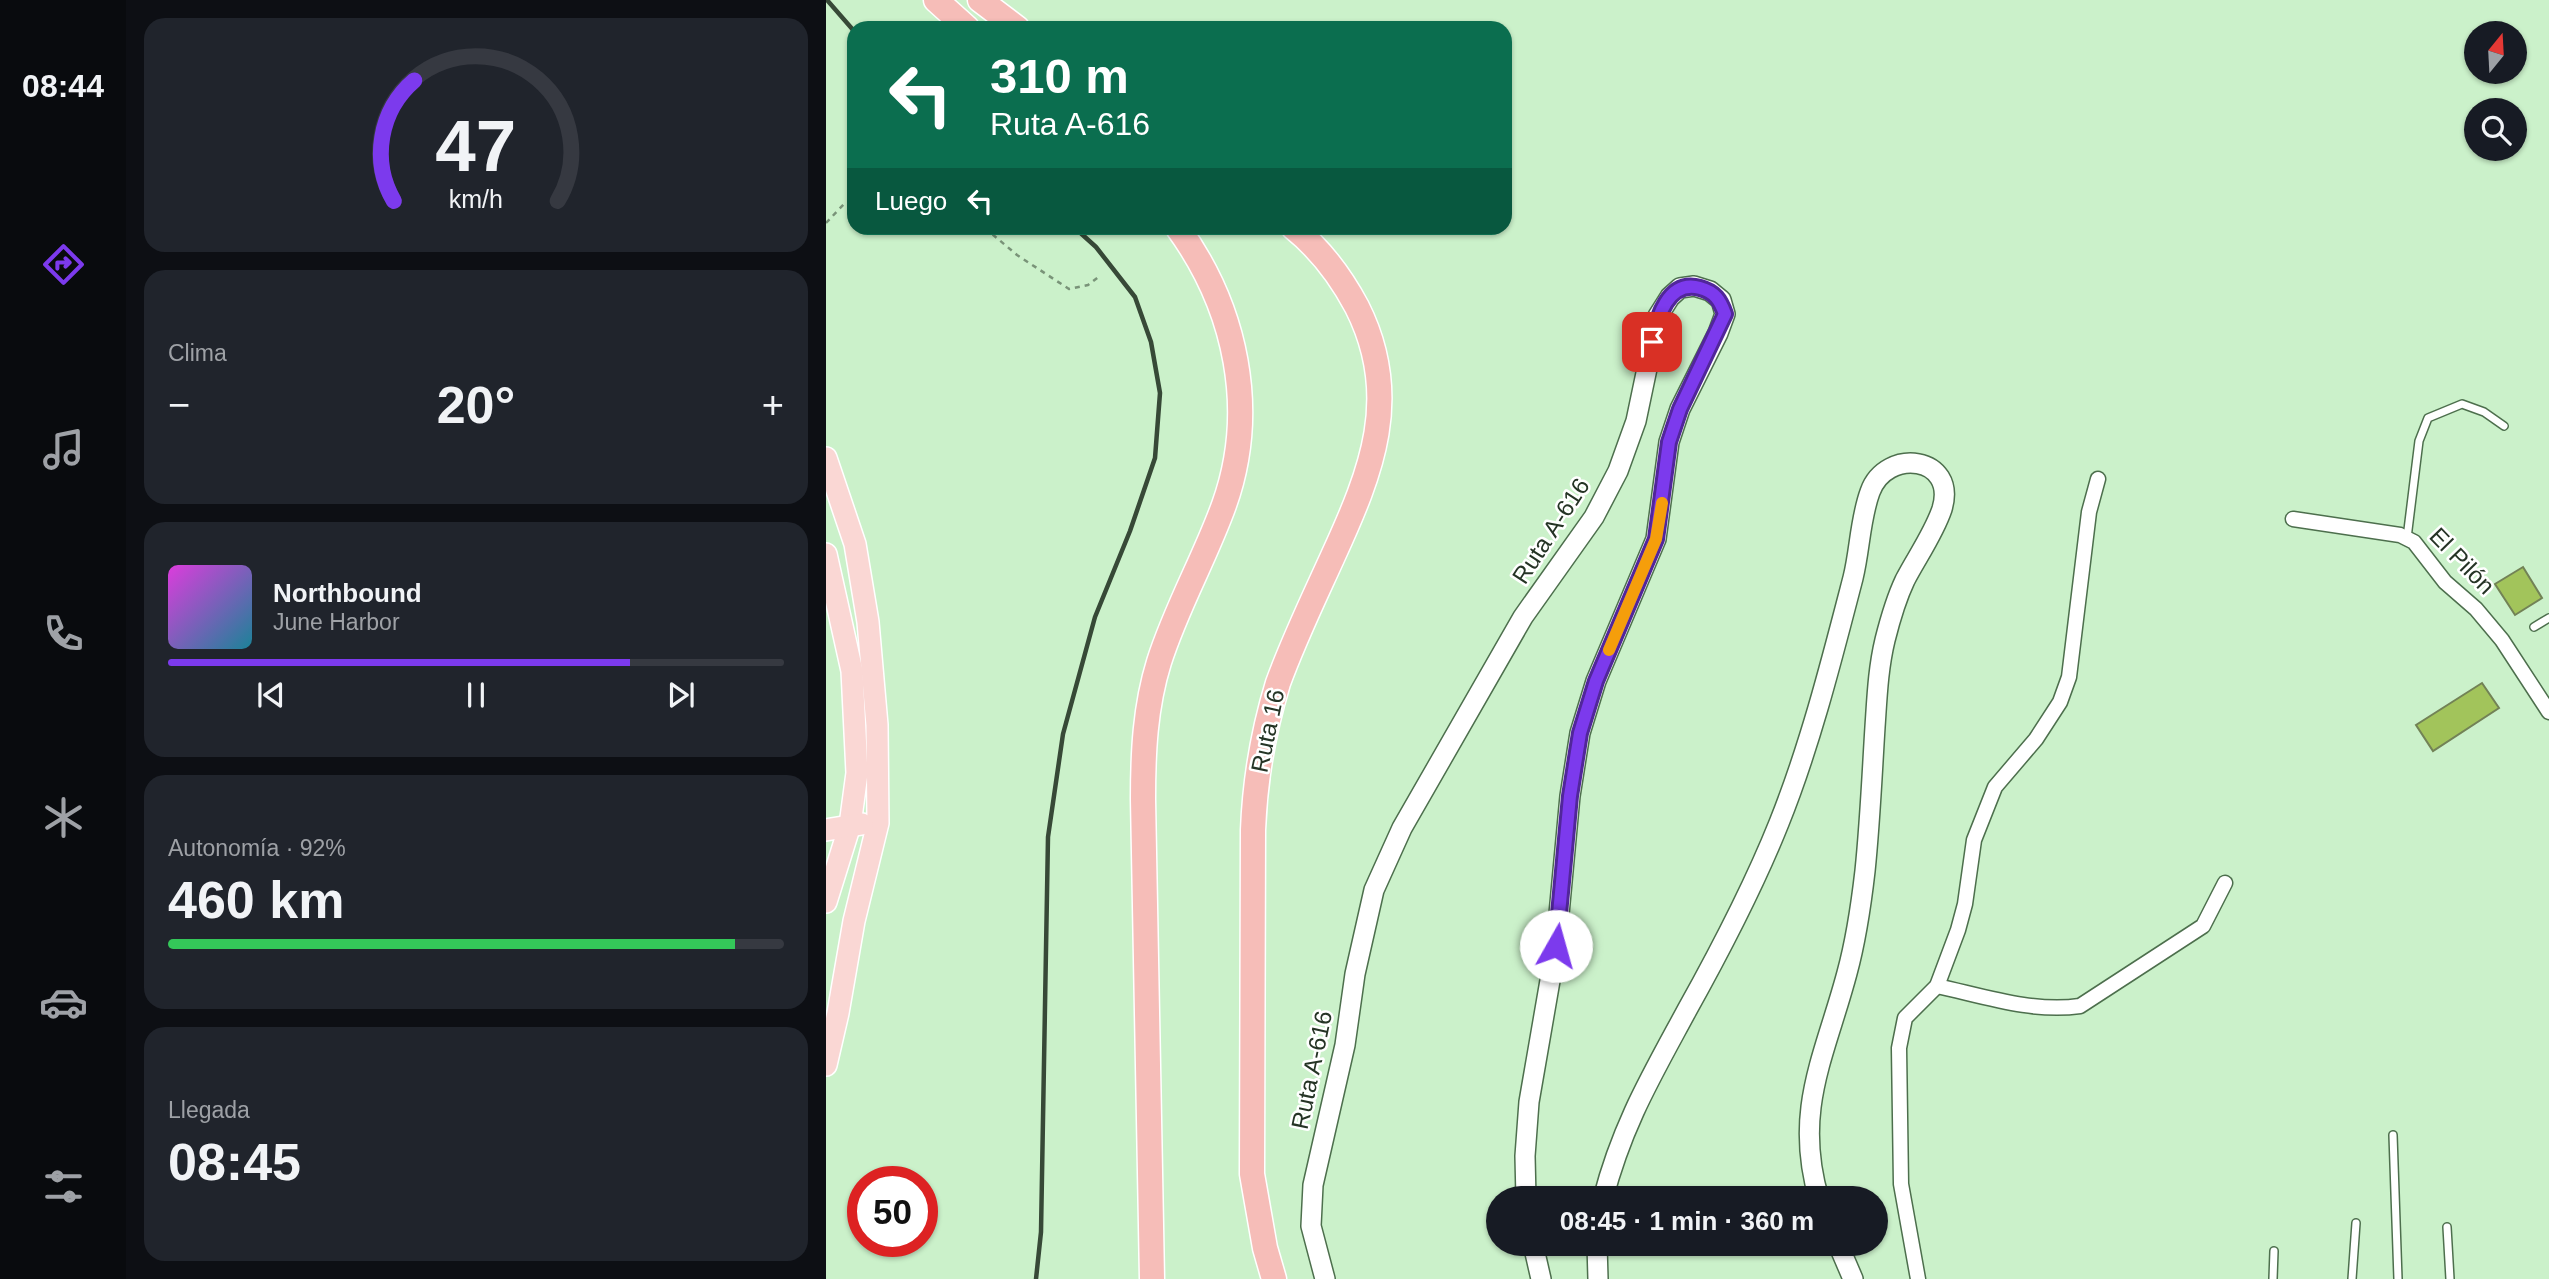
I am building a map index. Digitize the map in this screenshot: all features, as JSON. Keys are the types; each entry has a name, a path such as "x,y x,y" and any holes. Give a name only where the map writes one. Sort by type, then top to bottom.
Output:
{"highway":[{"path":"936,0 959,21"},
{"path":"980,0 1008,21"},
{"path":"1152,1279 1143,799 1146,723 1153,684 1165,645 1233,477 1240,430 1237,364 1220,304 1200,262 1183,235"},
{"name":"Ruta 16","path":"1274,1279 1265,1248 1252,1174 1253,844 1257,774 1268,714 1281,673 1367,477 1376,438 1380,401 1377,365 1363,319 1334,270 1301,235"}],"main road":[{"name":"Ruta A-616","path":"1325,1279 1311,1226 1313,1185 1345,1045 1355,974 1374,890 1402,828 1523,617 1594,517 1618,471 1636,421 1658,316 1670,297 1681,288 1694,286 1710,291 1721,300 1725,314 1680,409 1669,442 1656,539 1596,681 1580,733 1570,796 1556,946 1529,1102 1526,1186"},
{"path":"826,458 855,544 868,622 877,725 878,822 854,921 826,1065"},
{"path":"1607,1186 1630,1117 1733,925 1789,798 1851,586 1871,489 1887,470 1900,464 1915,462 1928,466 1938,475 1943,487 1943,504 1899,594 1881,656 1865,870 1857,930 1812,1095 1809,1133 1811,1170 1815,1186"},
{"path":"826,554 852,671 857,773 850,825 826,902"},
{"path":"826,830 878,822"},
{"path":"826,823 850,825"},
{"path":"1536,1256 1541,1279"},
{"path":"1597,1256 1598,1279"},
{"path":"1843,1256 1853,1279"}],"street":[{"path":"1918,1279 1901,1184 1899,1048 1905,1018 1937,986 1965,904 1973,840 1995,786 2036,739 2060,702 2069,677 2089,512 2098,479"},
{"name":"El Pilón","path":"2293,519 2400,535 2414,542 2445,582 2476,609 2502,640 2549,712"},
{"path":"1937,986 2031,1006 2062,1009 2080,1006 2203,926 2225,883"}],"lane":[{"path":"2407,538 2419,441 2428,418 2462,404 2484,412 2504,426"},
{"path":"2534,627 2549,618"},
{"path":"2393,1135 2398,1279"},
{"path":"2352,1279 2356,1223"},
{"path":"2447,1227 2450,1279"},
{"path":"2273,1279 2274,1251"}],"path":[{"path":"826,223 847,203"},
{"path":"993,235 1017,255 1069,289 1088,285 1101,275"}],"building":[{"path":"2523,567 2542,598 2515,615 2495,584"},
{"path":"2482,683 2499,708 2433,751 2416,725"}],"railway":[{"path":"827,0 847,23"},
{"path":"1036,1279 1041,1232 1048,837 1063,734 1095,617 1130,531 1155,458 1160,393 1151,342 1135,297 1096,247 1083,235"}],"slow traffic":[{"path":"1609,650 1656,539 1662,503"}],"route":[{"path":"1556,946 1570,796 1580,733 1596,681 1656,539 1669,442 1680,409 1725,314 1721,300 1710,291 1694,286 1681,288 1670,297 1658,316 1652,342"}]}
